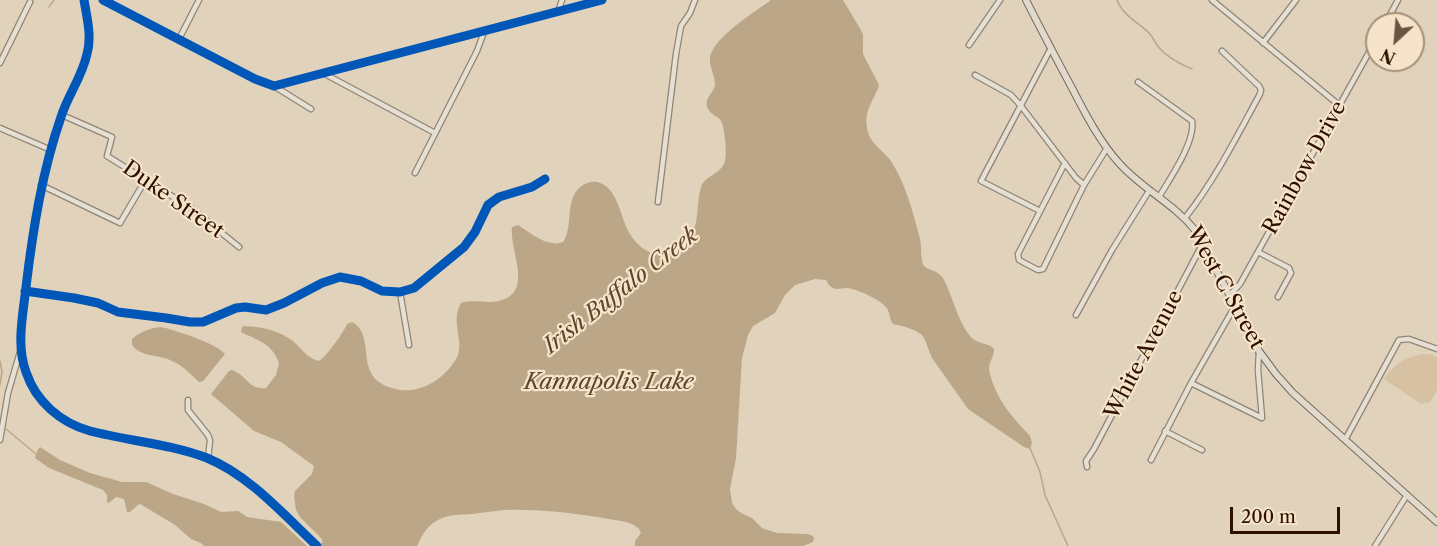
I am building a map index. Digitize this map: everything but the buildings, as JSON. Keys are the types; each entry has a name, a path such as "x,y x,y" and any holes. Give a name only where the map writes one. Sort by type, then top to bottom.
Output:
{"main road":[{"name":"West C Street","path":"1026,0 1086,115 1107,148 1133,178 1185,218 1195,230 1259,351 1276,374 1293,393 1437,522"}],"street":[{"path":"0,440 8,393 20,352 21,324 31,247 42,185 62,115 82,74 88,52 89,33 84,0"},
{"path":"103,0 255,79 274,86 311,109"},
{"path":"115,6 118,0"},
{"path":"179,39 199,0"},
{"path":"558,12 562,0"},
{"path":"274,86 602,0"},
{"path":"658,202 681,26 695,0"},
{"path":"969,45 1000,0"},
{"path":"1212,0 1340,105"},
{"path":"1263,43 1296,0"},
{"path":"0,63 30,2"},
{"path":"415,173 477,51 483,32"},
{"path":"0,48 7,51"},
{"path":"1040,211 981,181 1051,48"},
{"path":"1185,218 1204,193 1261,90 1221,51"},
{"name":"Rainbow Drive","path":"1230,295 1240,284 1365,60"},
{"path":"323,74 435,133"},
{"path":"975,75 1011,95 1076,178 1084,185"},
{"path":"1138,82 1192,121 1193,127 1184,154 1159,197"},
{"name":"Duke Street","path":"62,115 112,137 107,156 191,208 239,247"},
{"path":"0,128 51,150"},
{"path":"1065,163 1018,254 1019,260 1038,270 1043,269 1084,185 1107,148"},
{"path":"42,185 120,223 146,179"},
{"path":"26,291 98,303 118,312 190,322 203,322 236,308 266,310 322,283 340,278 361,281 382,291 400,292 414,288 464,247 475,232 488,206 499,198 532,187 545,179"},
{"path":"1076,315 1112,250 1149,191"},
{"name":"White Avenue","path":"1086,466 1086,461 1203,243"},
{"path":"1258,252 1289,268 1291,273 1278,297"},
{"path":"400,292 409,345"},
{"path":"1151,460 1235,306"},
{"path":"1345,440 1399,340 1408,339 1437,349"},
{"path":"1191,383 1262,418 1258,370 1259,351"},
{"path":"20,352 25,372 39,398 65,421 79,428 101,434 187,452 231,470 248,482 316,545"},
{"path":"188,400 188,410 210,440 208,459"},
{"path":"1166,431 1202,450"},
{"path":"1375,546 1407,495"}],"shaded area":[{"path":"1421,354 1437,357 1437,390 1430,402 1421,404 1384,379 1399,363"}],"water":[{"name":"Kannapolis Lake","path":"771,0 843,0 861,30 863,54 879,85 867,116 868,133 873,142 891,161 901,179 920,239 924,266 943,278 960,318 973,339 994,349 989,367 992,381 1003,404 1030,436 1032,443 1030,449 968,409 932,358 922,335 906,327 893,324 883,304 856,290 835,289 826,280 815,279 795,285 785,295 775,313 753,326 748,335 742,358 736,458 730,489 732,503 736,509 752,518 762,528 777,533 807,534 813,536 813,542 803,546 635,546 635,541 641,533 636,526 629,523 570,513 500,510 444,517 429,527 417,546 318,546 322,543 322,539 300,517 296,510 294,496 295,491 312,474 314,466 281,442 254,431 211,394 232,370 251,385 260,388 266,388 276,375 279,363 273,351 255,338 241,332 242,327 264,328 282,334 308,356 319,361 326,355 347,324 352,322 362,333 369,370 381,384 401,390 419,389 443,375 455,361 459,347 457,318 461,303 499,301 510,296 516,289 518,270 512,227 518,225 551,243 563,242 568,229 572,200 584,184 597,182 610,190 630,234 644,249 663,255 678,250 687,243 695,227 699,194 703,183 721,169 725,161 722,125 720,119 709,111 707,105 715,84 710,58 718,42 726,34"},
{"path":"161,327 204,341 225,354 203,381 199,382 176,363 141,352 132,345 132,339 138,334"},
{"path":"40,447 60,460 90,473 122,482 146,482 221,512 238,511 247,517 281,522 307,546 204,546 142,505 139,504 127,512 124,499 116,497 107,503 107,495 103,490 49,468 35,458"}],"waterway":[{"path":"49,7 54,0"},
{"path":"1117,0 1123,10 1149,33 1164,53 1192,69"},
{"path":"0,361 2,372 0,385"},
{"path":"6,429 36,454"},
{"path":"1030,448 1040,472 1045,495 1068,546"}],"cycle path":[{"path":"84,0 88,48 82,70 54,138 43,180 32,244 21,341 23,362 30,383 43,402 69,423 90,431 179,449 222,465 252,485 317,546"},
{"path":"103,0 255,79 274,86 602,0"},
{"path":"25,291 98,303 118,312 190,322 203,322 236,308 266,310 322,283 340,277 361,281 382,291 400,292 414,288 464,247 475,232 488,205 499,197 532,187 545,179"}],"water label":[{"name":"Irish Buffalo Creek","path":"621,291"}]}
